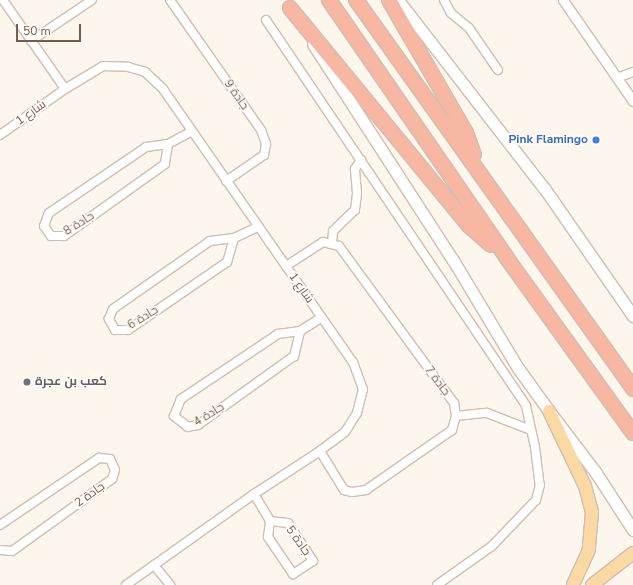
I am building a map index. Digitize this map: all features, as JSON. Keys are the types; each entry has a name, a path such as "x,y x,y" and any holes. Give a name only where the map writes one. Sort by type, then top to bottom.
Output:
{"highway":[{"path":"329,0 506,257 633,433"},
{"path":"356,0 481,173 633,388"},
{"path":"388,0 466,133 481,173"},
{"path":"288,4 468,225 506,257"}],"main road":[{"path":"398,0 544,188 633,316"},
{"path":"288,4 377,146 453,260 518,368 596,473 633,530"},
{"path":"549,411 585,486 592,512 589,550 573,585"},
{"path":"592,585 633,553"}],"street":[{"path":"3,0 65,89"},
{"path":"31,41 92,0"},
{"name":"جادة 9","path":"170,0 261,130 266,144 264,155 226,181"},
{"path":"444,0 451,13 469,28 498,70"},
{"path":"563,0 633,101"},
{"path":"266,20 526,406 540,485 536,500 492,546 437,585"},
{"name":"شارع 1","path":"3,133 65,89 104,66 134,68 145,72 163,89 353,362 363,390 358,413 345,432 320,451 254,494 126,585"},
{"path":"617,78 633,72"},
{"path":"0,124 3,133"},
{"name":"جادة 8","path":"168,144 165,164 64,236 51,236 44,226 49,213 146,147 168,144 192,131"},
{"path":"286,266 323,242 332,243 334,230 355,210 357,193 355,169 361,160"},
{"name":"جادة 6","path":"234,238 227,262 128,330 115,330 109,319 113,309 210,241 234,238 258,227"},
{"name":"جادة 7","path":"332,243 339,246 454,403 456,416"},
{"name":"جادة 4","path":"300,331 294,356 198,424 188,427 174,416 181,399 188,394 278,334 300,331 321,318"},
{"path":"320,451 344,490 352,492 366,490 452,430 456,416 487,413 531,430"},
{"name":"جادة 2","path":"0,525 99,458 110,459 115,470 112,479 12,551 0,550"},
{"name":"جادة 5","path":"254,494 270,521 268,537 293,574 313,561 288,523 270,521"},
{"path":"154,565 170,585"}],"place":[{"name":"Pink Flamingo","path":"596,140"},
{"name":"كعب بن عجرة","path":"27,382"}]}
